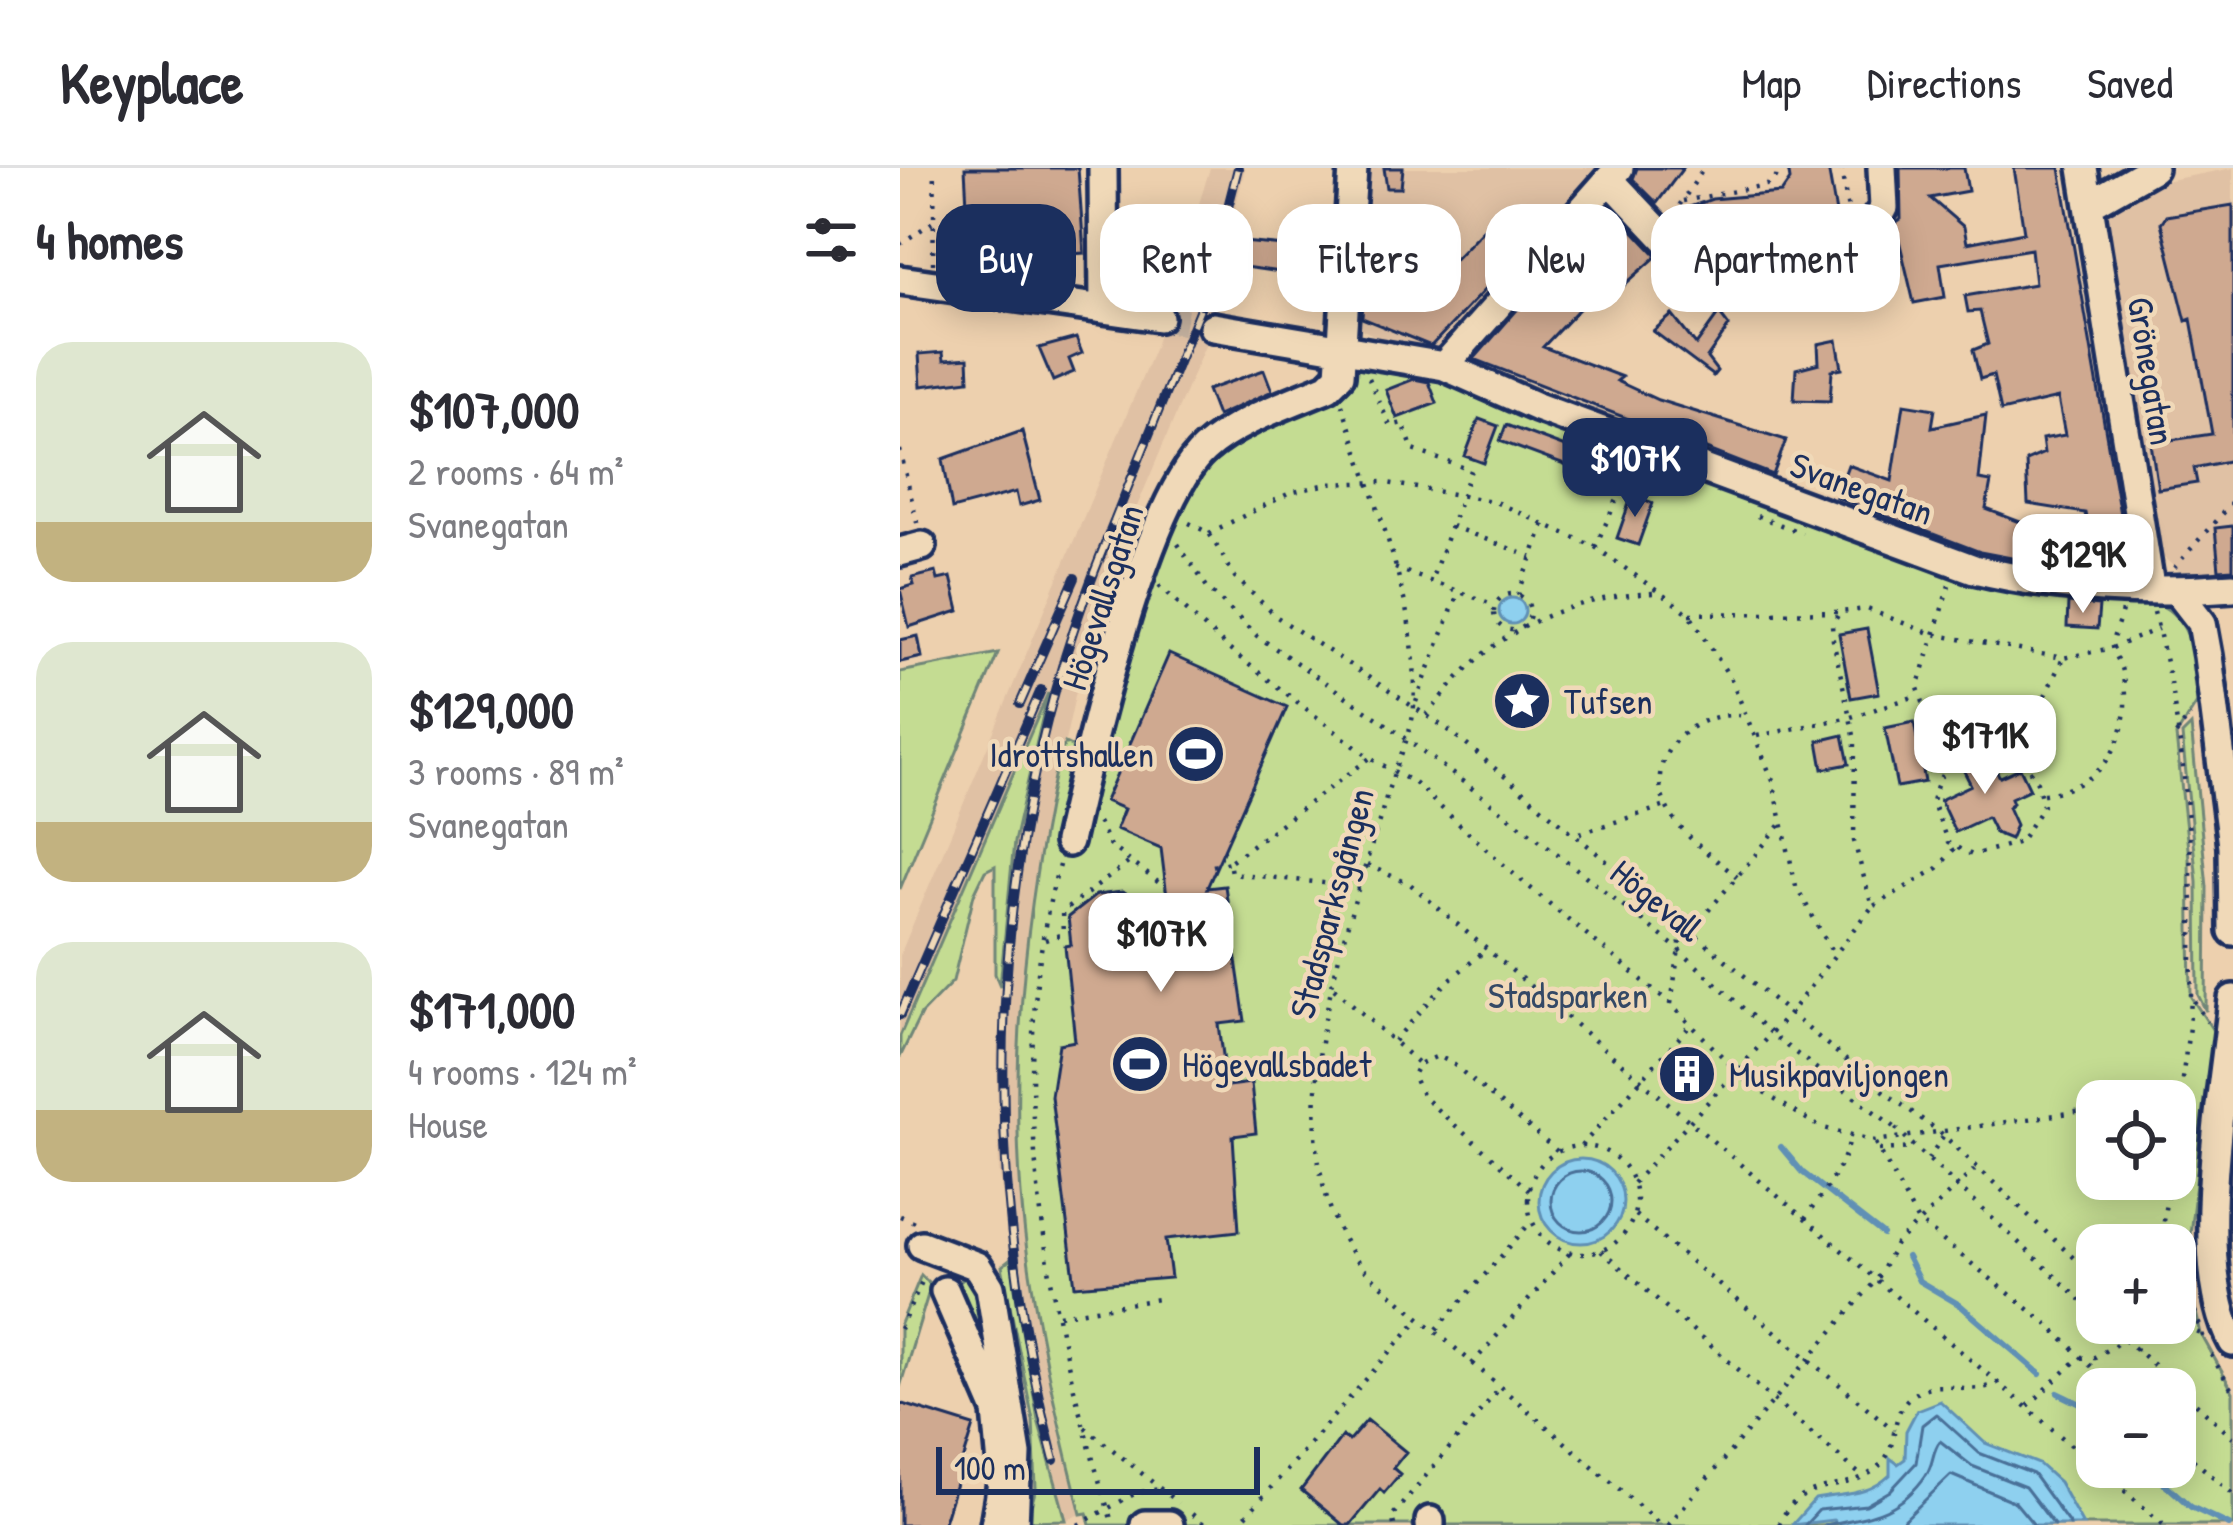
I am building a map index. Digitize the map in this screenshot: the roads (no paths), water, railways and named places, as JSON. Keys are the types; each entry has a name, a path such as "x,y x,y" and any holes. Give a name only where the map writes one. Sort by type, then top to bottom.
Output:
{"street":[{"path":"1103,168 1103,204"},
{"path":"1350,366 1354,168"},
{"path":"1444,366 1615,174 1692,267 1853,237 1881,216 1886,196 1882,168"},
{"name":"Grönegatan","path":"2083,168 2136,586"},
{"path":"2090,204 2153,168"},
{"path":"900,280 1100,308"},
{"path":"1125,312 1159,317"},
{"name":"Svanegatan","path":"1213,327 1350,366 1444,366 1974,569 2022,581 2136,586 2176,580 2233,587"},
{"name":"Högevallsgatan","path":"1068,842 1135,592 1174,495 1210,445 1328,387 1350,366"},
{"path":"2176,580 2202,623 2208,656 2232,846 2233,931"},
{"path":"2233,998 2214,1278 2233,1342"},
{"path":"922,1245 947,1273 997,1412 1004,1477 995,1525"},
{"path":"947,1273 977,1266 990,1287 1017,1454 1015,1525"},
{"path":"1145,1525 1169,1525"}],"water":[{"path":"1512,598 1525,611 1512,624 1499,611"},
{"path":"1581,1159 1611,1171 1623,1201 1611,1231 1581,1243 1551,1231 1539,1201 1551,1171"},
{"path":"1940,1401 1985,1443 2039,1464 2059,1482 2083,1525 1840,1525 1833,1520 1792,1525 1815,1499 1864,1491 1890,1475 1890,1458 1898,1464 1905,1459 1906,1431 1917,1410"}],"waterway":[{"path":"1781,1147 1802,1172 1883,1235"},
{"path":"1907,1257 1919,1281 1960,1305 2040,1374"},
{"path":"2058,1393 2076,1402"},
{"path":"2170,1488 2191,1507 2229,1525"}],"tunnel":[{"path":"1159,317 1213,327"}],"railway":[{"path":"1099,559 1206,293 1238,168"},
{"path":"1054,1460 1028,1346 1012,1231 1004,1115 1005,998 1016,882 1036,768 1066,655 1105,545"},
{"path":"1020,704 1075,578"},
{"path":"900,1015 1041,690"}],"place":[{"name":"Tufsen","path":"1522,701"},
{"name":"Idrottshallen","path":"1196,754"},
{"name":"Högevallsbadet","path":"1140,1064"},
{"name":"Musikpaviljongen","path":"1687,1074"}],"park label":[{"name":"Stadsparken","path":"1568,995"}]}
